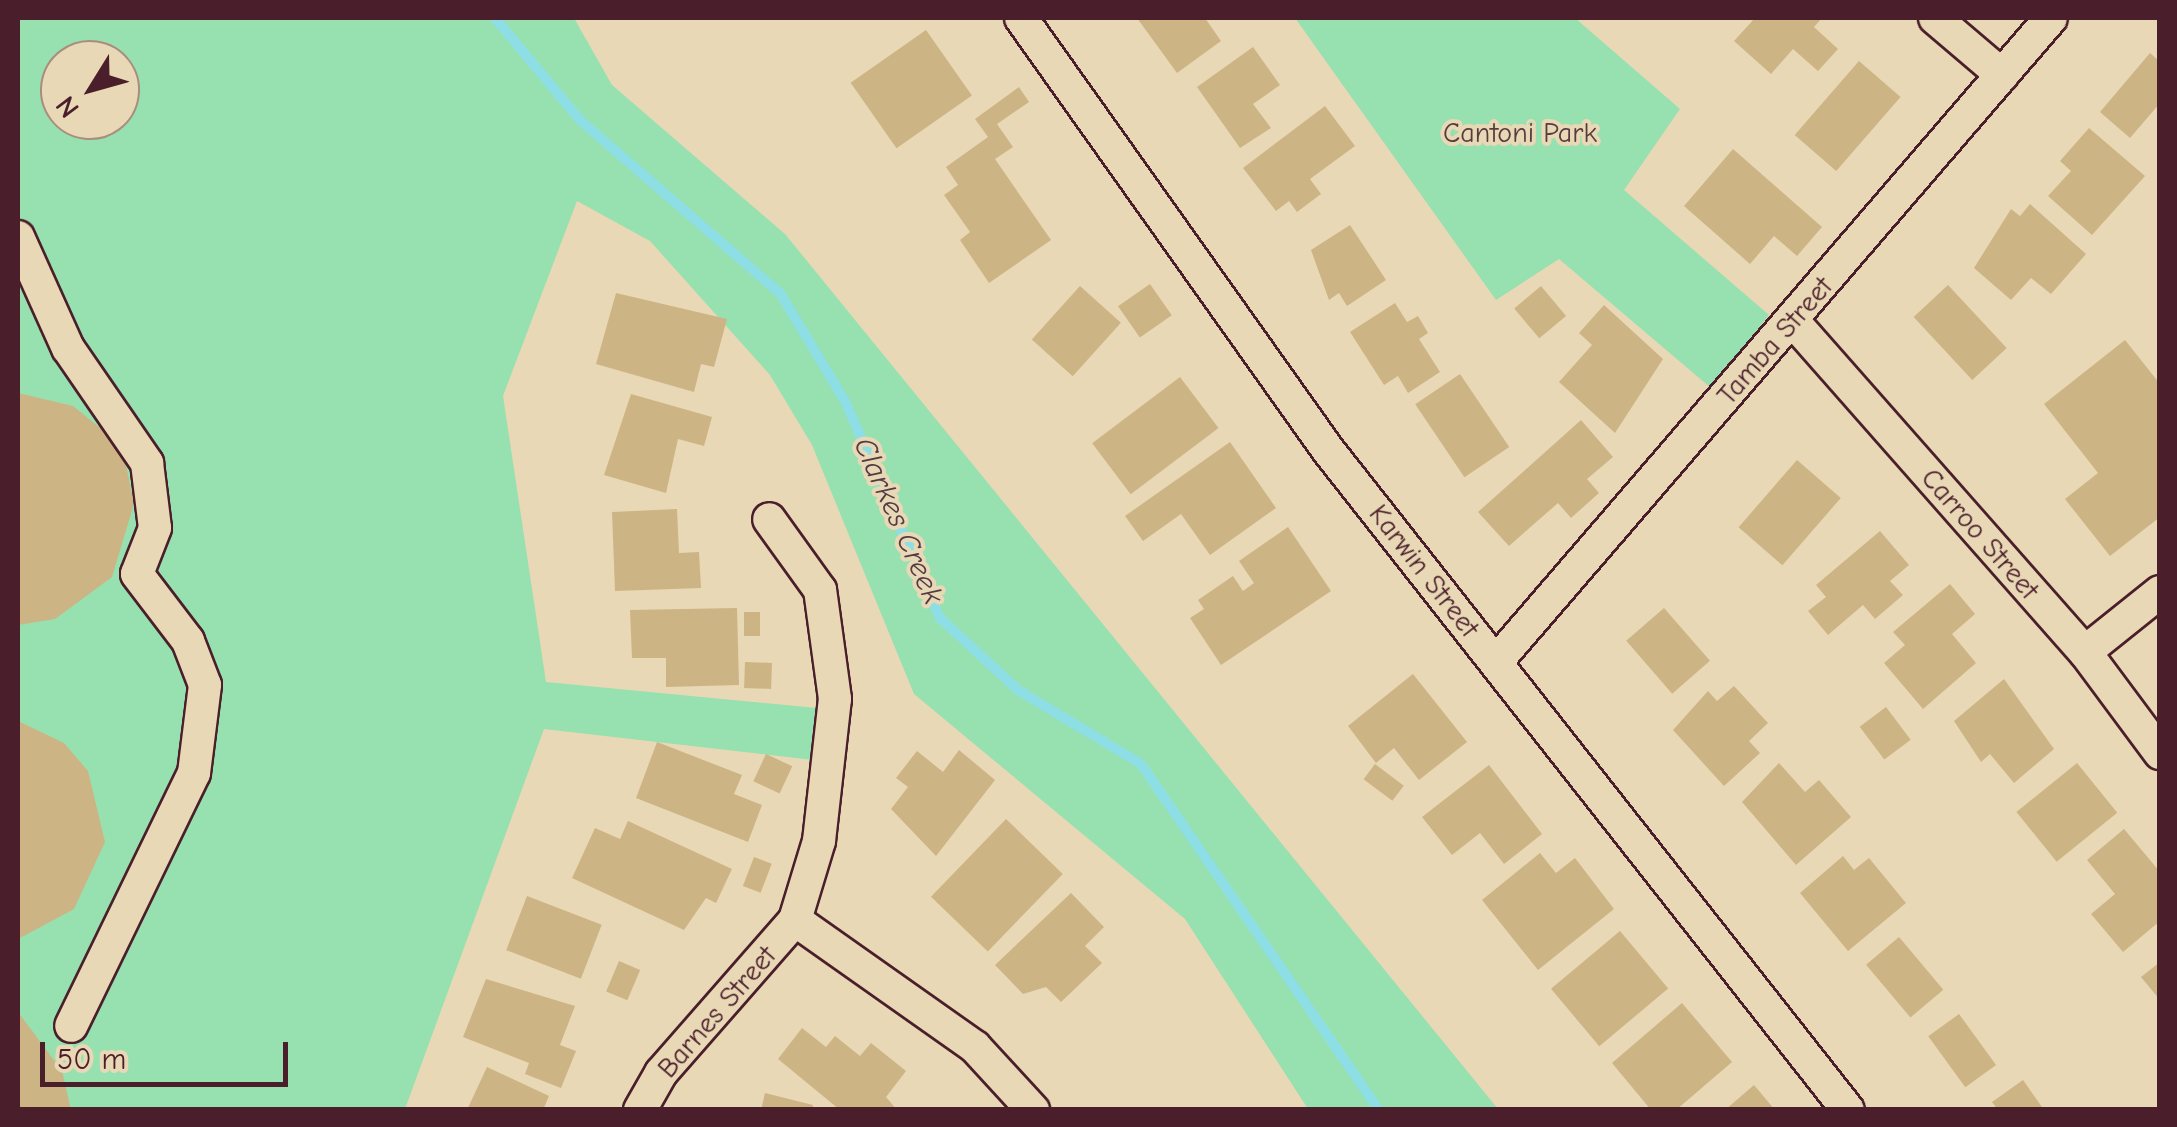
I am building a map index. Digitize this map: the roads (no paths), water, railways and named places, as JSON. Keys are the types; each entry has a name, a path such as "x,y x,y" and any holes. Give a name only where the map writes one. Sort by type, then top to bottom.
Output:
{"street":[{"name":"Karwin Street","path":"1022,18 1328,450 1848,1110"},
{"path":"1936,18 2002,75"},
{"name":"Tamba Street","path":"1496,662 2051,18"},
{"path":"18,237 68,348 147,462 155,528 138,574 188,641 205,685 194,774 71,1026"},
{"name":"Carroo Street","path":"1793,321 2085,652 2160,754"},
{"name":"Barnes Street","path":"640,1110 661,1073 796,920 819,841 835,699 820,590 768,518"},
{"path":"2085,652 2160,592"},
{"path":"796,920 975,1047 1033,1110"}],"waterway":[{"name":"Clarkes Creek","path":"495,18 580,120 780,293 845,401 940,618 1018,690 1141,764 1379,1110"}],"park label":[{"name":"Cantoni Park","path":"1520,133"}]}
